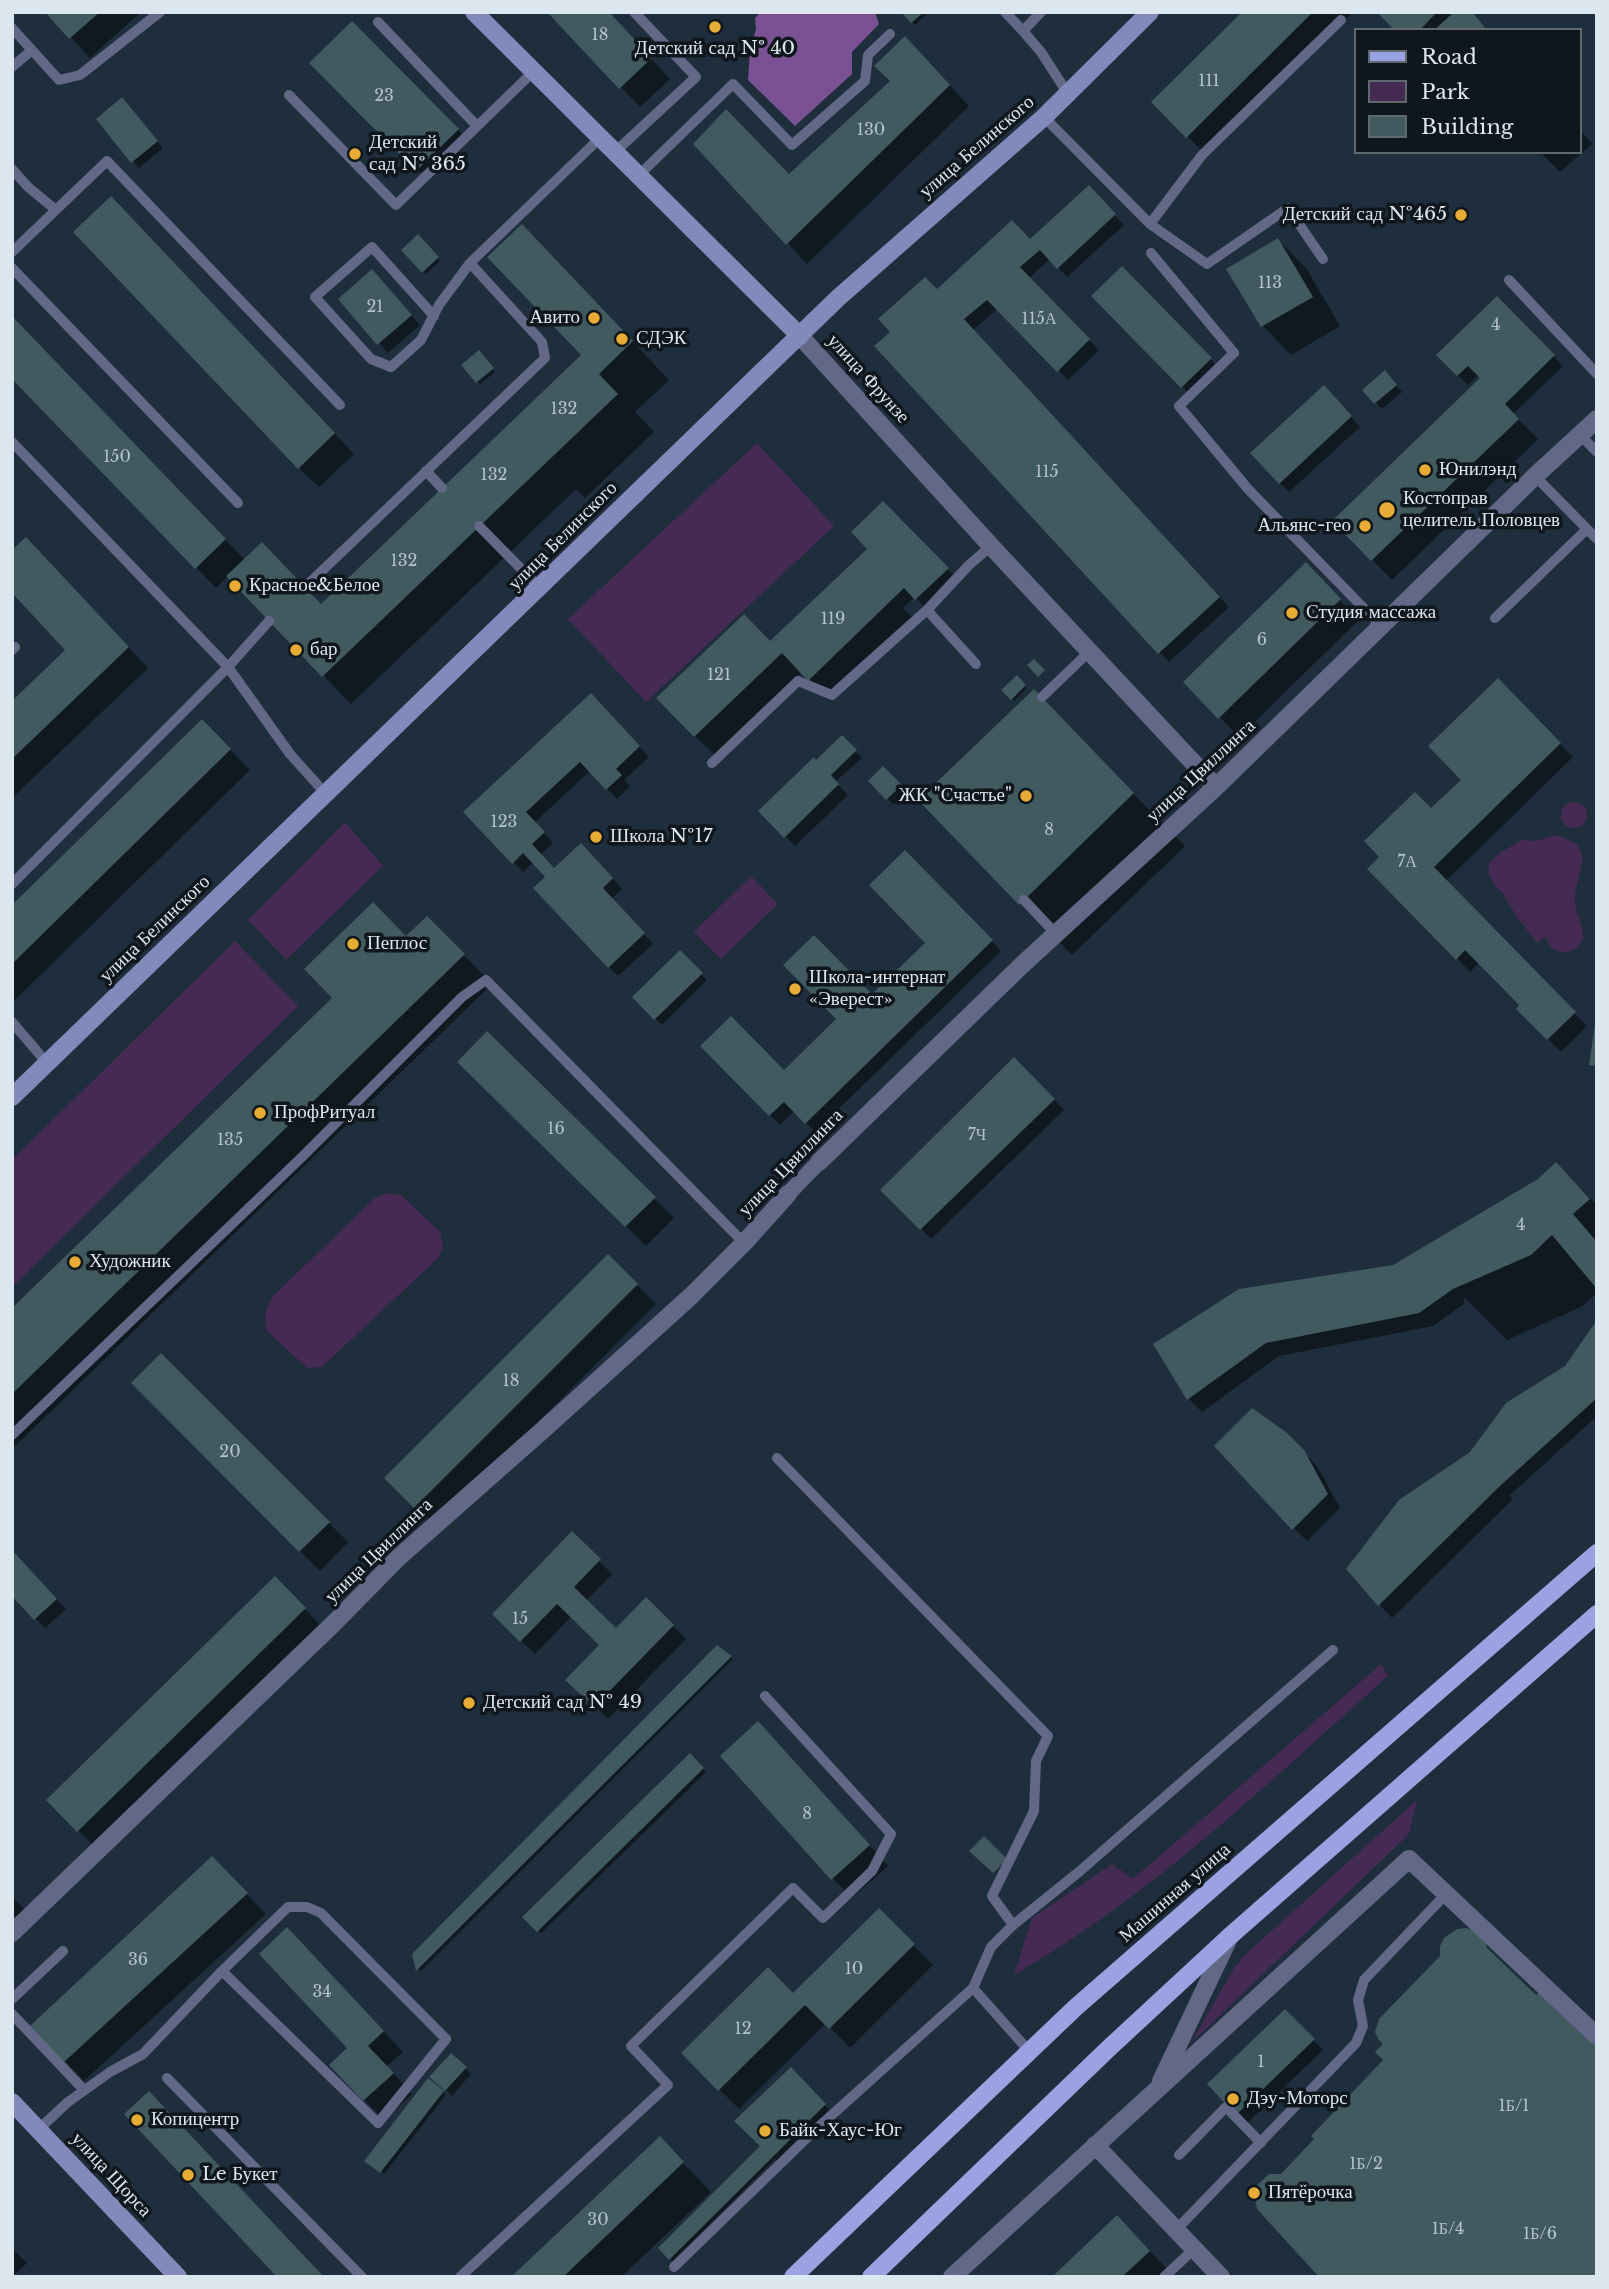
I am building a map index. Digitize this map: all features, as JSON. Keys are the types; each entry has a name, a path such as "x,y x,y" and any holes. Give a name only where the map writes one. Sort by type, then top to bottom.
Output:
{"main road":[{"name":"улица Фрунзе","path":"474,12 800,335"},
{"name":"улица Белинского","path":"12,1097 800,335 882,257 1044,117 1150,12"},
{"name":"Машинная улица","path":"793,2277 1076,2007 1597,1553"},
{"path":"872,2277 1108,2049 1230,1936 1597,1614"},
{"name":"улица Щорса","path":"16,2112 39,2129 178,2277"}],"street":[{"name":"улица Фрунзе","path":"800,335 991,546 1216,787"},
{"name":"улица Цвиллинга","path":"12,1933 333,1625 399,1557 691,1296 819,1162 1058,932 1216,787 1597,419"},
{"path":"952,2277 1409,1859 1597,2036"},
{"path":"1156,2091 1230,1936"},
{"path":"1095,2146 1221,2277"}],"lane":[{"path":"12,28 59,80 80,75 160,12"},
{"path":"615,152 696,77 634,12"},
{"path":"1005,12 1041,52 1068,94"},
{"path":"1023,31 1041,12"},
{"path":"1150,224 1202,155 1341,20"},
{"path":"378,22 477,126"},
{"path":"638,176 733,84 792,145 865,80 868,55 890,34"},
{"path":"12,67 32,50"},
{"path":"289,95 396,205 534,71"},
{"path":"1044,117 1150,224 1207,264 1288,208 1323,259"},
{"path":"433,316 372,247 315,297 371,359 391,367 421,340 439,305 470,263 600,138"},
{"path":"12,252 107,161 340,405"},
{"path":"12,169 28,187 56,210"},
{"path":"1151,253 1234,354 1179,406 1248,489 1381,626"},
{"path":"305,587 545,358 542,342 470,263"},
{"path":"12,268 238,503"},
{"path":"1509,280 1597,374"},
{"path":"1580,435 1597,452"},
{"path":"12,442 228,667 290,754 325,793"},
{"path":"426,471 442,488"},
{"path":"1535,476 1597,539"},
{"path":"479,526 540,588"},
{"path":"1495,618 1587,528"},
{"path":"712,763 798,681 832,695 927,610 969,565 991,546"},
{"path":"927,610 976,664"},
{"path":"12,884 228,667 269,621"},
{"path":"1042,697 1090,651"},
{"path":"1026,898 1058,932"},
{"path":"12,1435 302,1157 463,998 486,980 744,1243"},
{"path":"12,1021 47,1063"},
{"path":"777,1458 1048,1736 1036,1761 1034,1811 992,1896 1013,1925"},
{"path":"674,2267 814,2131 974,1989 991,1947 1013,1925 1080,1871 1333,1650"},
{"path":"460,2277 668,2085 631,2046 793,1888 823,1918 872,1871 891,1834 765,1696"},
{"path":"1176,2230 1356,2043 1363,2026 1358,2000 1364,1980 1446,1894"},
{"path":"39,2129 84,2090 110,2072 138,2059 222,1971 288,1907 307,1907 321,1913 446,2039 378,2123 222,1971"},
{"path":"12,1999 64,1951"},
{"path":"974,1989 1029,2051"},
{"path":"12,2014 84,2090"},
{"path":"167,2078 362,2277"},
{"path":"1179,2155 1226,2107 1261,2143"},
{"path":"1164,2277 1194,2249"}],"green space":[{"path":"757,443 834,526 646,702 568,619"},
{"path":"1574,802 1583,806 1587,815 1583,824 1574,828 1565,824 1561,815 1565,806"},
{"path":"345,822 383,866 286,960 248,920"},
{"path":"1555,835 1578,846 1582,854 1575,902 1583,939 1577,947 1565,952 1552,949 1545,937 1537,943 1489,875 1490,863 1496,856 1521,840 1536,841"},
{"path":"751,876 778,904 721,959 694,932"},
{"path":"235,941 298,1006 12,1287 12,1160"},
{"path":"387,1193 401,1195 440,1232 443,1247 437,1259 322,1367 307,1368 267,1331 265,1312 273,1296 375,1198"},
{"path":"1381,1664 1388,1676 1208,1835 1114,1909 1065,1944 1014,1975 1032,1918 1112,1864 1133,1879"},
{"path":"1417,1800 1409,1834 1191,2043 1234,1968 1247,1953"}],"shaded area":[{"path":"761,12 875,12 879,24 852,52 852,74 795,126 748,80 750,51 756,29 755,18"}],"building":[{"path":"45,12 100,12 69,39"},
{"path":"547,12 609,12 652,58 619,89"},
{"path":"901,12 924,12 911,23"},
{"path":"1242,12 1313,12 1186,138 1151,102"},
{"path":"1377,12 1437,12 1422,28 1392,28"},
{"path":"1454,12 1472,12 1485,28 1436,28"},
{"path":"352,21 459,129 416,171 309,63"},
{"path":"905,36 950,85 786,245 693,144 726,109 789,174 890,81 874,66"},
{"path":"122,97 158,141 131,163 96,119"},
{"path":"1089,185 1116,214 1057,269 1040,250 1020,267 1090,339 1057,372 987,300 964,319 1220,597 1158,654 874,346 890,332 878,319 925,277 937,289 1012,220 1030,239"},
{"path":"111,196 335,433 298,469 73,232"},
{"path":"522,224 633,341 599,374 618,394 322,677 226,576 262,542 321,604 581,355 487,257"},
{"path":"418,234 439,257 422,273 401,250"},
{"path":"1278,238 1313,297 1261,327 1226,269"},
{"path":"1122,266 1212,358 1181,388 1091,296"},
{"path":"372,269 412,315 377,345 338,299"},
{"name":"Юнилэнд","path":"1497,296 1555,355 1505,404 1519,419 1371,561 1332,521 1480,378 1468,366 1457,376 1436,355"},
{"path":"12,316 226,539 195,569 12,379"},
{"path":"479,350 494,368 476,383 461,365"},
{"path":"1385,370 1397,385 1374,404 1362,390"},
{"path":"1324,385 1352,416 1279,484 1250,453"},
{"path":"883,501 949,568 915,600 904,588 808,681 782,653 694,737 656,698 744,614 770,641 867,549 851,532"},
{"path":"26,537 129,647 12,759 12,701 65,650 12,593 12,550"},
{"path":"1306,562 1341,599 1218,719 1183,682"},
{"path":"1034,659 1045,670 1038,677 1027,665"},
{"path":"1017,675 1026,685 1011,700 1001,690"},
{"path":"1498,678 1561,743 1434,867 1576,1012 1547,1040 1516,1009 1519,1005 1465,950 1456,960 1367,869 1379,857 1364,841 1415,792 1431,808 1461,780 1428,746"},
{"name":"ЖК \"Счастье\"","path":"1034,689 1134,793 1019,905 918,800"},
{"path":"591,693 640,746 616,769 622,775 606,790 580,762 526,812 545,832 532,844 554,868 581,843 613,878 603,888 645,933 608,968 533,888 545,877 523,853 512,864 463,812"},
{"path":"202,719 231,749 12,964 12,905"},
{"path":"842,735 857,750 831,775 839,784 784,838 758,811 814,757 816,760"},
{"path":"883,766 902,785 886,800 868,781"},
{"path":"905,850 993,940 805,1124 784,1102 769,1116 700,1046 731,1016 784,1070 836,1019 783,965 814,935 872,994 925,943 869,885"},
{"path":"373,902 406,936 427,916 465,954 12,1394 12,1308 332,998 304,969"},
{"path":"680,950 703,973 654,1020 632,997"},
{"path":"1597,1024 1597,1066 1589,1065"},
{"path":"487,1031 656,1197 625,1227 457,1062"},
{"path":"1014,1057 1055,1099 920,1230 880,1190"},
{"path":"1556,1162 1590,1199 1573,1214 1597,1242 1597,1289 1552,1235 1531,1255 1453,1289 1419,1313 1266,1343 1187,1400 1153,1344 1239,1289 1393,1265 1538,1179"},
{"path":"608,1254 638,1284 414,1508 384,1478"},
{"path":"1597,1320 1597,1398 1501,1485 1378,1606 1346,1569 1399,1500 1470,1452 1506,1403 1565,1366"},
{"path":"161,1353 330,1522 299,1552 131,1383"},
{"path":"1252,1408 1286,1432 1304,1450 1328,1494 1292,1530 1214,1446"},
{"path":"572,1531 601,1559 574,1587 616,1628 646,1597 674,1625 594,1707 565,1680 599,1645 557,1604 520,1642 492,1614"},
{"path":"12,1550 57,1599 34,1620 12,1596"},
{"path":"275,1576 306,1608 77,1832 46,1800"},
{"path":"717,1645 732,1656 416,1971 412,1954"},
{"path":"758,1721 870,1845 831,1880 720,1756"},
{"path":"690,1753 704,1768 537,1932 522,1917"},
{"path":"984,1836 1007,1859 993,1873 969,1851"},
{"path":"212,1856 248,1893 63,2063 30,2026"},
{"path":"879,1908 915,1944 829,2029 805,2005 718,2091 681,2053 768,1967 793,1993"},
{"path":"287,1927 384,2031 368,2046 394,2073 363,2101 329,2065 347,2048 259,1954"},
{"path":"1457,1929 1474,1931 1486,1943 1487,1948 1536,1995 1544,1988 1597,2039 1597,2277 1319,2277 1257,2209 1254,2193 1257,2185 1269,2174 1281,2174 1314,2139 1311,2136 1383,2060 1375,2052 1383,2044 1375,2032 1379,2019 1440,1956 1440,1946 1444,1938"},
{"path":"1285,2009 1315,2039 1236,2115 1207,2084"},
{"path":"451,2053 467,2067 445,2091 429,2077"},
{"path":"791,2067 826,2104 669,2260 658,2248 760,2146 734,2121"},
{"path":"428,2078 444,2091 380,2173 364,2161"},
{"path":"149,2091 324,2277 277,2277 124,2114"},
{"path":"660,2136 684,2162 563,2277 511,2277"},
{"path":"1117,2215 1150,2251 1122,2277 1052,2277"}],"place":[{"name":"Детский сад № 40","path":"715,27"},
{"name":"Детский сад № 365","path":"355,154"},
{"name":"Детский сад №465","path":"1461,215"},
{"name":"Авито","path":"594,318"},
{"name":"СДЭК","path":"622,339"},
{"name":"Юнилэнд","path":"1425,470"},
{"name":"Костоправ целитель Половцев","path":"1387,510"},
{"name":"Альянс-гео","path":"1365,526"},
{"name":"Красное&Белое","path":"235,586"},
{"name":"Студия массажа","path":"1292,613"},
{"name":"бар","path":"296,650"},
{"name":"ЖК \"Счастье\"","path":"1026,796"},
{"name":"Школа №17","path":"596,837"},
{"name":"Пеплос","path":"353,944"},
{"name":"Школа-интернат «Эверест»","path":"795,989"},
{"name":"ПрофРитуал","path":"260,1113"},
{"name":"Художник","path":"75,1262"},
{"name":"Детский сад № 49","path":"469,1703"},
{"name":"Дэу-Моторс","path":"1233,2099"},
{"name":"Копицентр","path":"137,2120"},
{"name":"Байк-Хаус-Юг","path":"765,2131"},
{"name":"Le Букет","path":"188,2175"},
{"name":"Пятёрочка","path":"1254,2193"}]}
